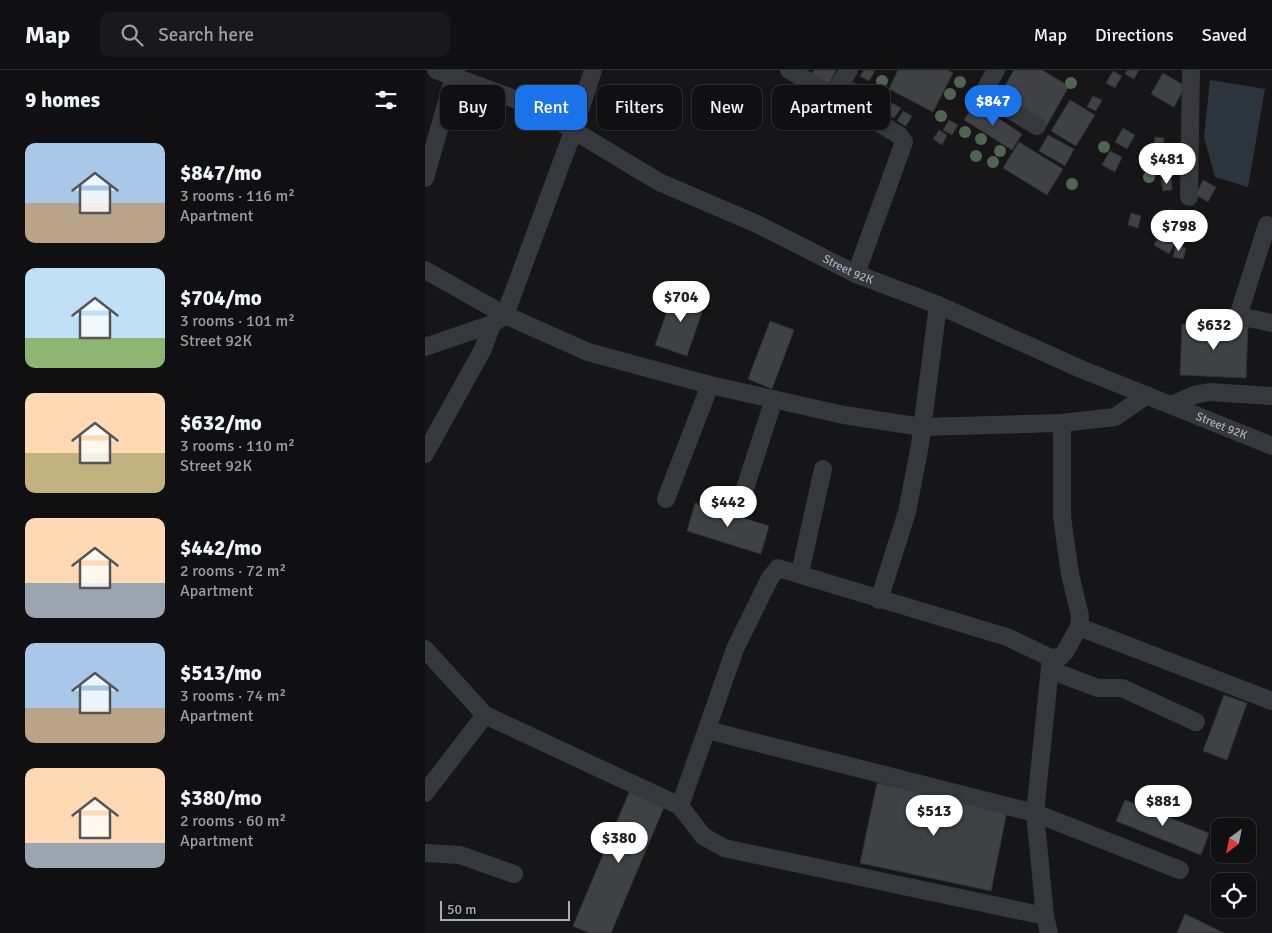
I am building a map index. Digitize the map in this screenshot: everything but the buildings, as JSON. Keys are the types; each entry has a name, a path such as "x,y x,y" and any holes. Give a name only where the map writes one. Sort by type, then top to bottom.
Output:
{"street":[{"name":"Street 92K","path":"436,70 455,73 515,98"},
{"path":"587,89 593,70"},
{"path":"789,70 814,85"},
{"path":"840,85 849,70"},
{"path":"996,70 987,86 992,99 1037,126"},
{"path":"1189,197 1191,70"},
{"path":"425,178 455,73"},
{"name":"Street 92K","path":"574,130 659,182 757,224 857,274 938,306 1081,369 1272,446"},
{"path":"425,454 498,320 574,130"},
{"path":"857,274 904,142 899,135 890,130"},
{"path":"1267,224 1240,310 1243,317 1272,323"},
{"path":"425,270 498,320 587,352 710,385 844,414 922,427 1062,423 1115,417 1147,396"},
{"path":"879,600 907,512 922,427 938,306"},
{"path":"425,347 498,320"},
{"path":"667,499 710,385"},
{"path":"1172,405 1194,395 1209,392 1272,396"},
{"path":"738,510 774,399"},
{"path":"1049,933 1045,916 1035,813 1050,664 1065,652 1079,627 1079,616 1069,574 1062,517 1062,423"},
{"path":"800,573 823,469"},
{"path":"680,806 735,649 770,578 778,568 800,573 879,600 1007,637 1050,664 1097,688 1123,688 1196,722"},
{"path":"1079,627 1270,696"},
{"path":"425,649 485,715 680,806 703,836 724,848 1045,916"},
{"path":"425,793 485,715"},
{"path":"707,730 1035,813 1180,870"},
{"path":"425,853 460,855 514,874"}],"shaded area":[{"path":"1210,80 1265,89 1248,187 1215,177 1204,137"}]}
